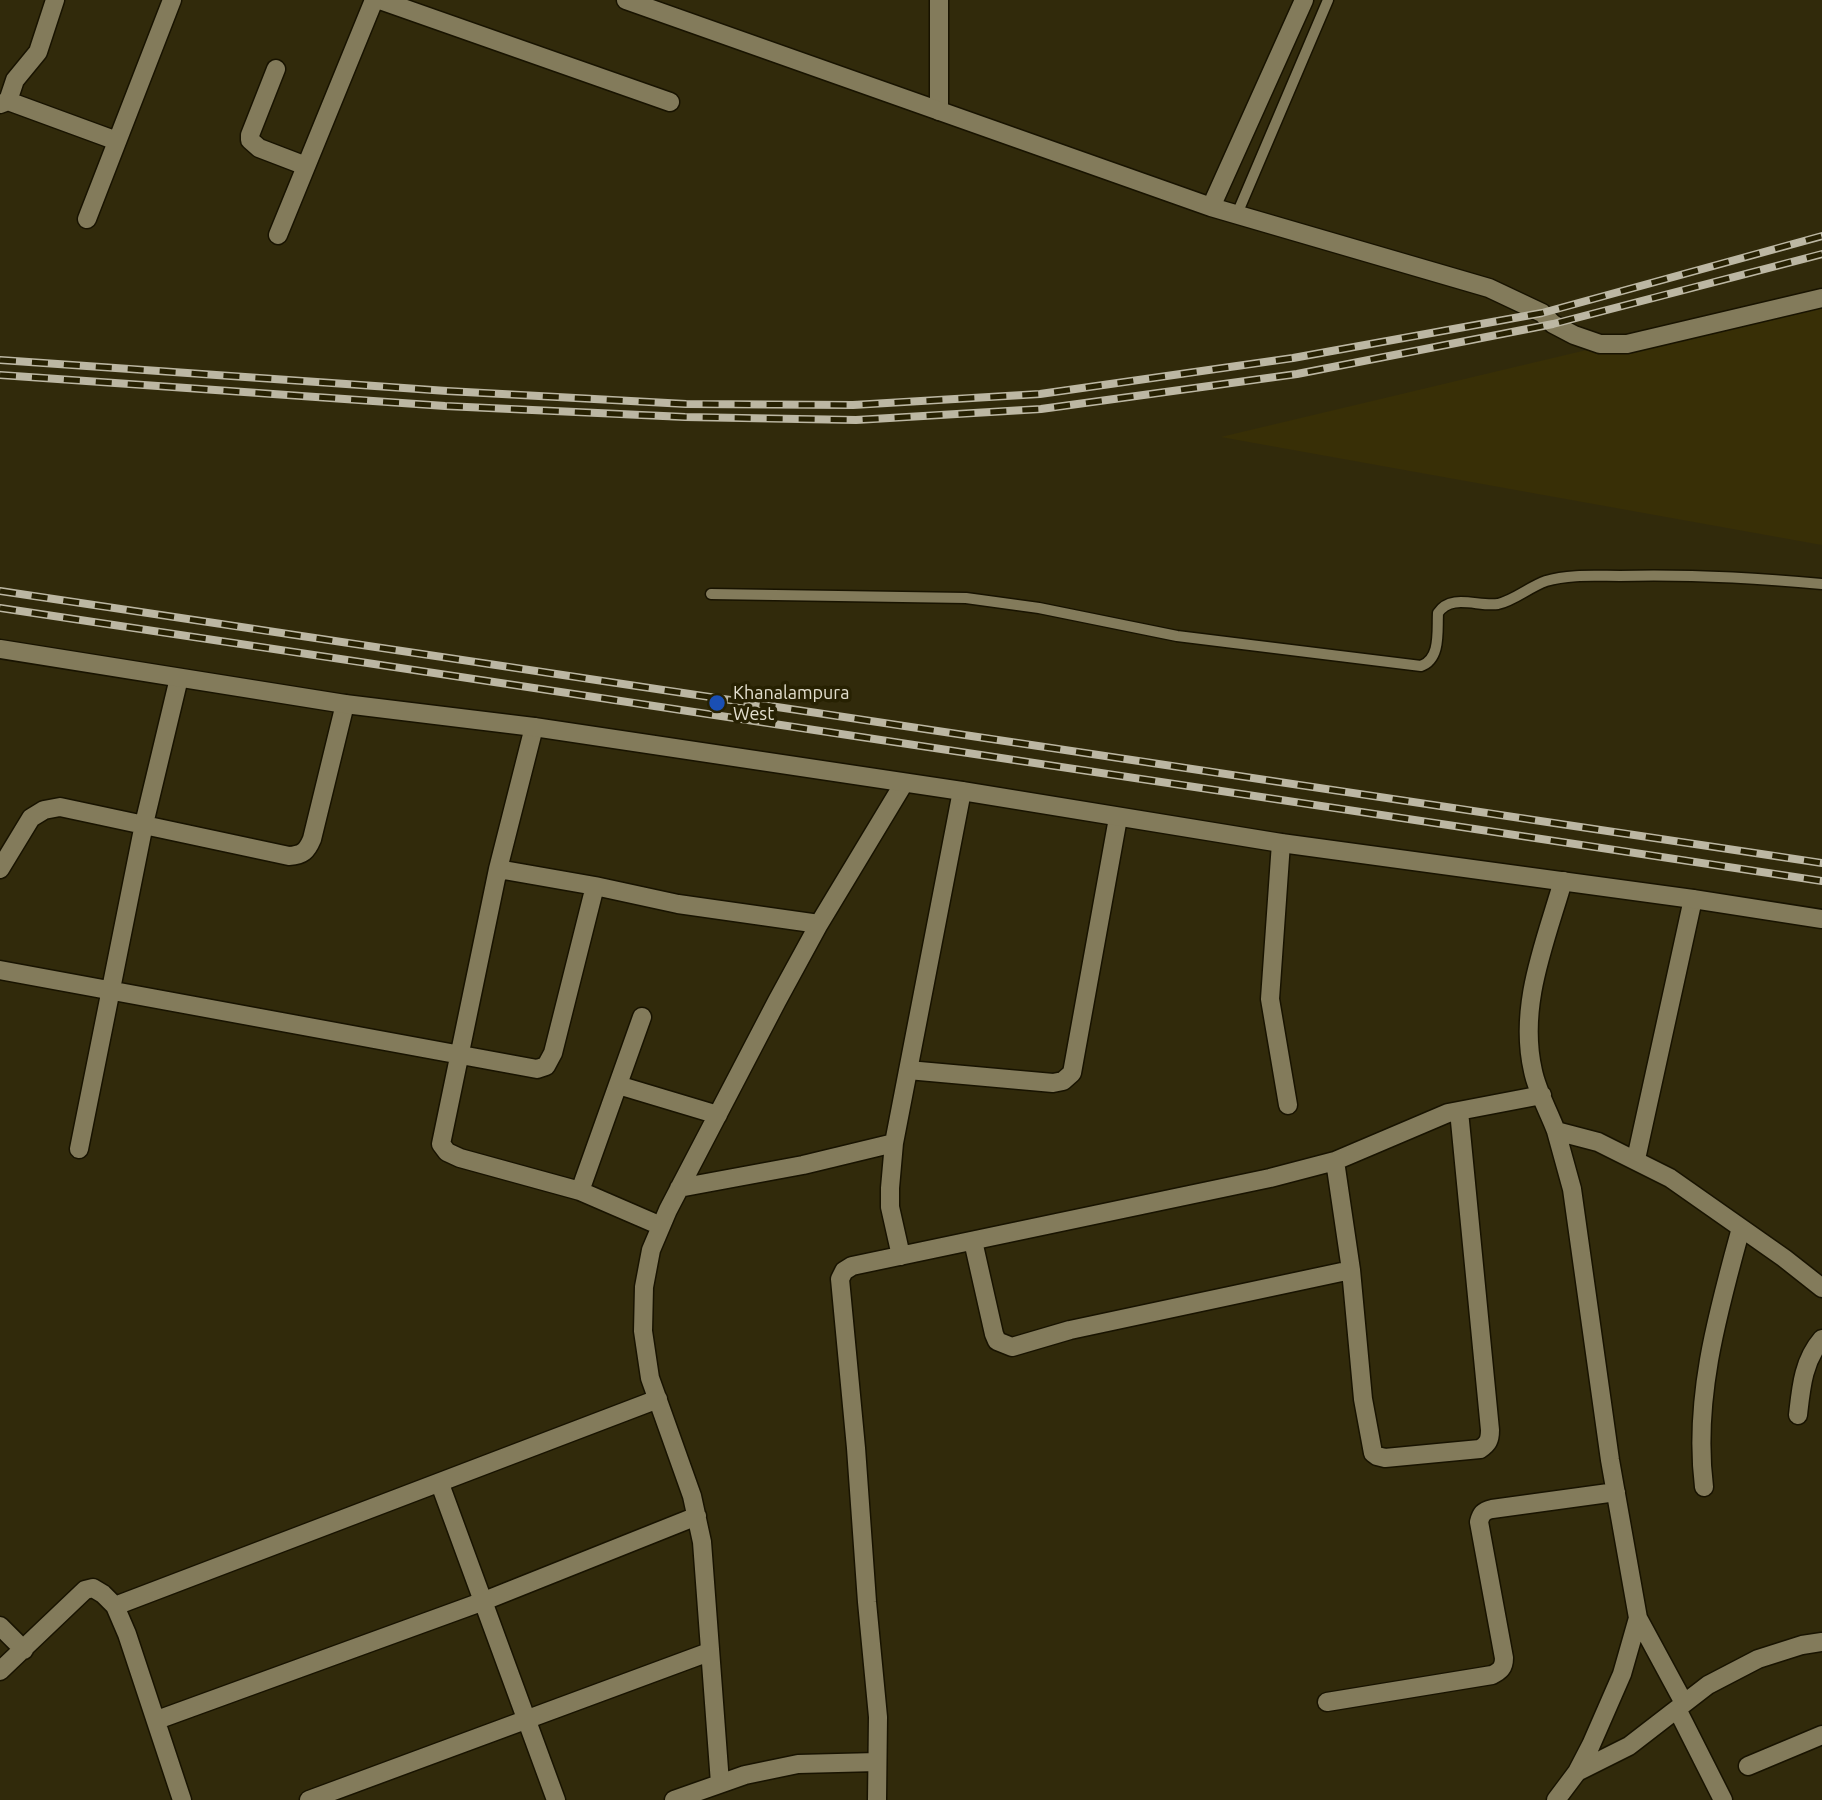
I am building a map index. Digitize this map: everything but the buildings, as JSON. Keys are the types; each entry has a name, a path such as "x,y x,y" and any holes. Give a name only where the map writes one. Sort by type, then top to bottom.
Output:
{"street":[{"path":"55,0 38,52 15,80 4,103 117,141"},
{"path":"87,219 172,0"},
{"path":"278,235 374,0"},
{"path":"380,0 670,102"},
{"path":"626,0 1211,206 1489,288 1542,313 1553,324 1574,335 1600,344 1627,344 1822,298"},
{"path":"939,0 939,110"},
{"path":"1211,206 1304,0"},
{"path":"276,69 250,140 259,148 306,166"},
{"path":"0,649 345,704 534,727 962,791 1281,843 1822,919"},
{"path":"79,1149 144,824 179,678"},
{"path":"0,869 31,818 44,810 60,807 289,856 300,855 308,850 312,839 345,704"},
{"path":"534,727 498,869 440,1144 447,1152 460,1158 580,1191 661,1226"},
{"path":"720,1783 702,1542 697,1516 650,1378 643,1331 644,1287 651,1250 679,1188 819,924 904,783"},
{"path":"901,1256 890,1207 894,1143 962,791"},
{"path":"908,1070 1053,1083 1063,1081 1072,1073 1118,818"},
{"path":"1281,843 1270,999 1288,1105"},
{"path":"498,869 678,904 819,924"},
{"path":"1563,881 1529,998 1527,1030 1533,1072 1556,1131 1572,1189 1616,1492 1638,1618 1723,1800"},
{"path":"0,970 537,1069 546,1066 553,1053 595,886"},
{"path":"1636,1159 1693,899"},
{"path":"580,1191 642,1017"},
{"path":"618,1085 718,1115"},
{"path":"877,1800 878,1717 840,1279 844,1271 852,1266 1270,1178 1335,1161 1459,1111 1542,1095"},
{"path":"1335,1161 1351,1270 1363,1399 1373,1452 1385,1458 1480,1449 1486,1446 1490,1439 1490,1430 1459,1111"},
{"path":"1556,1131 1598,1142 1670,1178 1822,1287"},
{"path":"679,1188 803,1165 894,1143"},
{"path":"1704,1487 1700,1456 1706,1377 1719,1309 1741,1228"},
{"path":"973,1241 997,1341 1012,1347 1070,1330 1351,1270"},
{"path":"1798,1415 1806,1365 1822,1339"},
{"path":"114,1606 658,1399"},
{"path":"440,1484 555,1800"},
{"path":"1326,1702 1492,1675 1500,1671 1504,1658 1479,1522 1481,1515 1485,1510 1616,1492"},
{"path":"157,1720 484,1601 697,1516"},
{"path":"0,1671 85,1590 93,1588 103,1594 114,1606 127,1633 182,1800"},
{"path":"1556,1800 1577,1772 1622,1674 1638,1618"},
{"path":"0,1626 24,1650"},
{"path":"1577,1772 1629,1746 1709,1685 1758,1659 1802,1645 1822,1642"},
{"path":"309,1800 709,1652"},
{"path":"1748,1766 1822,1735"},
{"path":"674,1800 745,1775 798,1764 877,1762"}],"lane":[{"path":"1237,214 1328,0"},
{"path":"711,594 966,598 1039,608 1177,636 1421,666 1429,663 1434,656 1438,613 1442,607 1457,602 1496,604 1546,581 1579,576 1654,575 1758,578 1822,584"}],"shaded area":[{"path":"1822,294 1822,545 1221,437"}],"railway":[{"path":"0,360 447,391 686,404 853,405 1040,394 1293,358 1542,313 1822,236"},
{"path":"0,375 445,406 685,417 856,420 1041,409 1297,374 1553,324 1822,254"},
{"path":"0,591 1822,863"},
{"path":"0,608 1822,881"}],"place":[{"name":"Khanalampura West","path":"717,703"}]}
